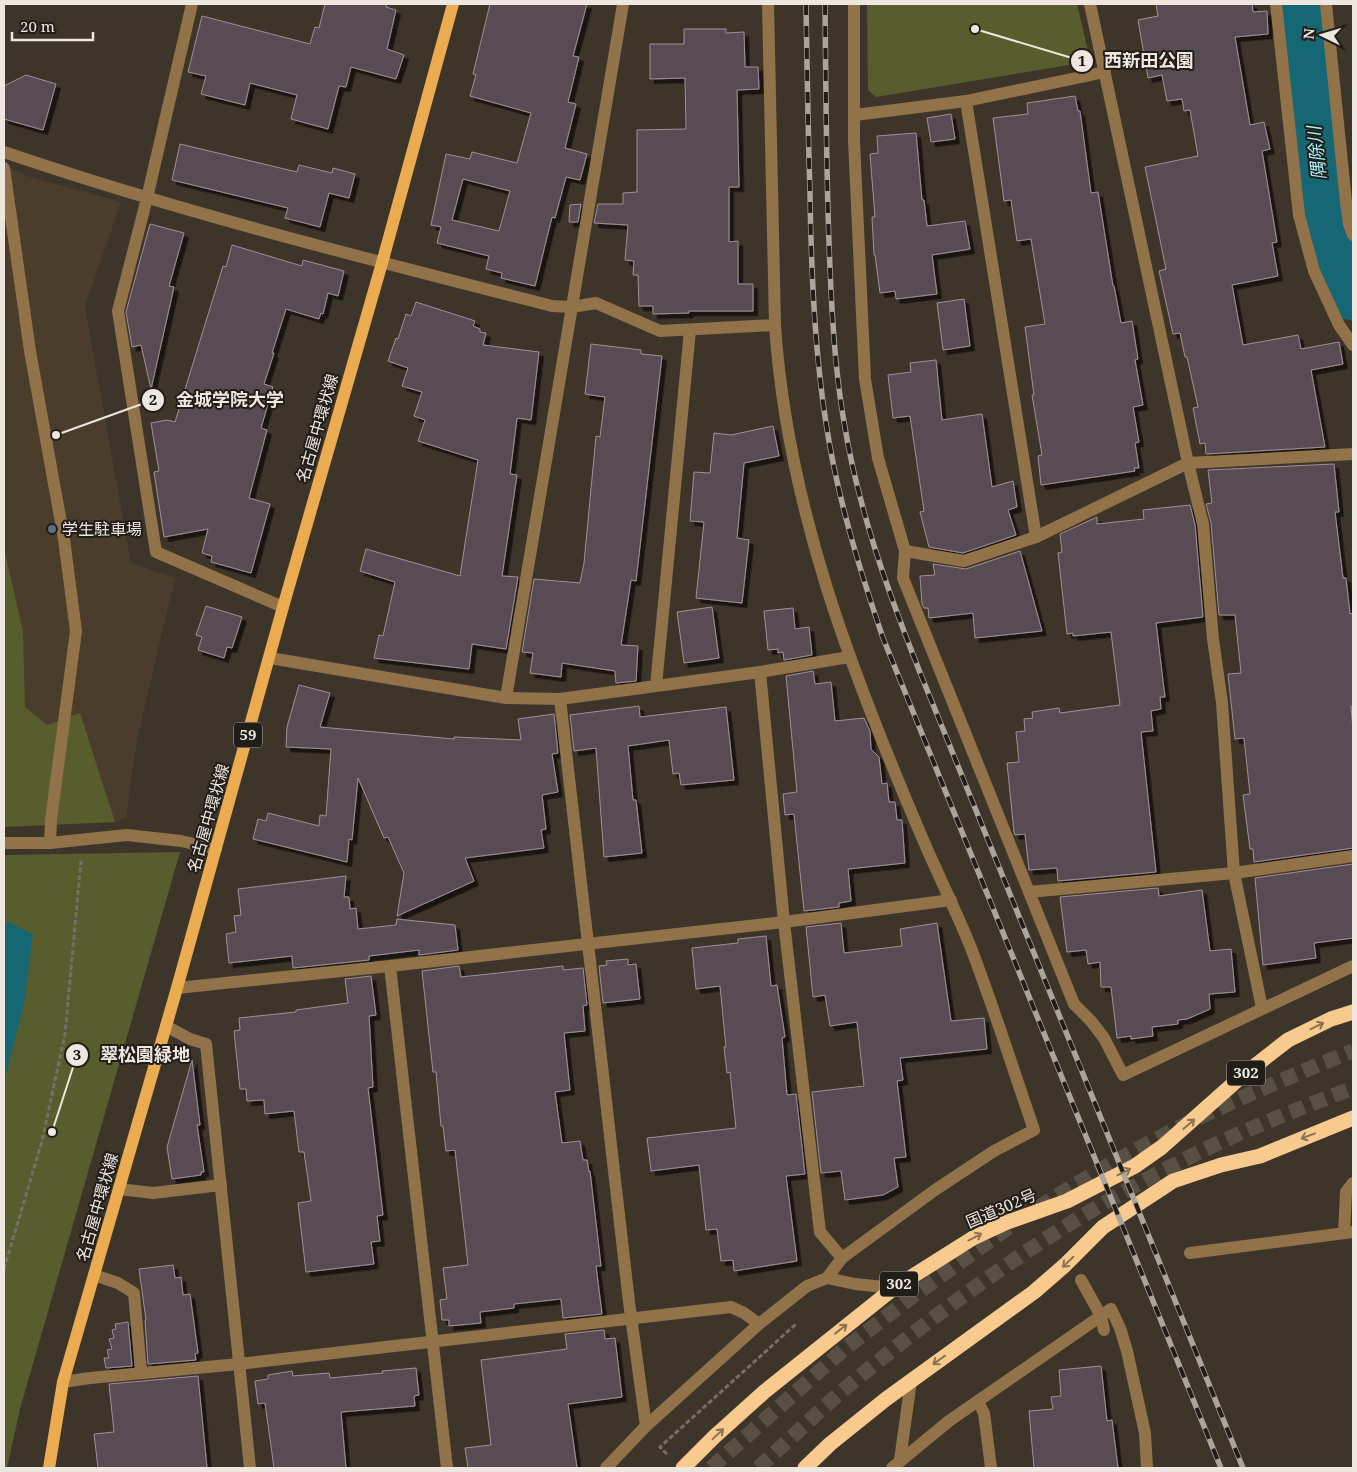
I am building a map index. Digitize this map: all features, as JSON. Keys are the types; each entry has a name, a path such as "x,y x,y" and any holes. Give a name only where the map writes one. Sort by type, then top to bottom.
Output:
{"highway":[{"name":"国道302号","path":"683,1468 764,1392 894,1288 973,1238 1005,1223 1067,1201 1135,1166 1162,1148 1242,1076 1288,1040 1331,1019 1353,1012"},
{"path":"805,1468 830,1444 911,1381 1034,1292 1103,1228 1173,1181 1220,1165 1260,1156 1353,1118"}],"main road":[{"name":"名古屋中環状線","path":"49,1468 63,1382 177,988 283,607 382,263 453,4"}],"street":[{"path":"192,4 147,198 118,311 156,552 283,607"},
{"path":"506,698 623,4"},
{"path":"606,1468 646,1426 759,1324 807,1286 827,1278 842,1258 935,1190 994,1152 1034,1130 972,950 922,836 849,658 815,553 789,444 778,372 775,326 768,4"},
{"path":"854,4 855,169 865,379 878,458 904,551 903,578 1074,1004 1092,1021 1104,1038 1123,1074 1353,966"},
{"path":"1090,4 1188,463 1203,524 1213,639 1222,703 1234,874 1262,1008"},
{"path":"1276,4 1299,215 1314,271 1339,325 1353,345"},
{"path":"1326,4 1346,202 1349,224 1353,235"},
{"path":"855,115 966,101 1105,72"},
{"path":"966,101 1036,537"},
{"path":"4,152 147,198 382,263 552,306 572,307 596,303 660,331 775,326"},
{"path":"4,168 28,342 64,539 76,630 51,820 50,843"},
{"path":"656,686 690,330"},
{"path":"904,551 964,561 1036,537 1188,463 1353,454"},
{"path":"270,658 506,698 560,699 849,658"},
{"path":"760,672 784,922 820,1232 842,1258"},
{"path":"560,699 646,1426"},
{"path":"4,843 50,843 127,835 216,849"},
{"path":"1028,892 1234,874 1353,856"},
{"path":"177,988 784,922 951,900"},
{"path":"390,966 447,1468"},
{"path":"166,1026 190,1039 206,1044 250,1468"},
{"path":"1190,1253 1349,1232 1346,1192 1353,1183"},
{"path":"119,1189 154,1193 221,1185"},
{"path":"94,1274 118,1283 134,1293 142,1372"},
{"path":"827,1278 855,1284 894,1288"},
{"path":"1081,1280 1101,1316 1104,1330"},
{"path":"63,1382 142,1372 239,1364 731,1307 744,1313 759,1324"},
{"path":"896,1464 950,1421 1111,1309 1120,1328 1127,1352 1145,1433 1147,1468"},
{"path":"896,1464 911,1381"},
{"path":"978,1402 984,1413 991,1468"}],"path":[{"path":"4,1269 42,1141 65,1034 81,860"},
{"path":"660,1446 800,1320"}],"shaded area":[{"path":"4,165 27,176 121,202 85,307 131,563 175,578 137,739 126,818 115,822 4,827"}],"green space":[{"path":"867,4 1077,4 1089,55 1081,63 876,97 868,90"},
{"path":"4,548 23,631 25,707 47,725 80,713 115,822 4,827"},
{"path":"180,852 20,1409 7,1468 4,1468 4,855"}],"water":[{"path":"8,922 33,934 24,1003 4,1083 4,924"}],"building":[{"path":"325,4 387,4 386,7 396,10 387,49 404,55 396,79 351,67 346,87 339,86 328,129 291,119 297,95 250,83 245,105 201,94 206,76 188,72 202,16 310,44 315,27 319,28"},
{"path":"490,4 587,4 573,56 579,57 568,102 576,104 565,148 587,154 580,180 566,177 555,218 552,217 535,286 501,278 502,273 486,269 489,256 437,243 441,227 431,225 446,154 470,159 472,152 517,163 531,113 470,96 476,75 473,74","holes":["463,179 510,191 499,231 452,220"]},
{"path":"1156,4 1252,4 1253,12 1267,11 1268,34 1235,37 1250,125 1264,122 1270,149 1262,151 1277,242 1272,243 1278,276 1232,285 1243,345 1298,335 1301,349 1339,342 1343,364 1311,370 1325,447 1206,454 1205,443 1200,444 1193,408 1198,407 1187,357 1185,357 1180,333 1173,334 1159,271 1166,269 1145,167 1198,156 1190,110 1184,111 1182,99 1167,101 1162,75 1148,78 1138,20 1158,16"},
{"path":"684,29 726,29 726,33 744,32 745,67 758,67 759,89 737,90 739,187 729,187 729,242 738,241 738,284 753,284 753,311 689,311 689,313 653,314 653,306 639,306 638,275 633,275 634,261 625,260 628,225 594,223 598,204 623,204 623,193 637,192 637,130 686,129 685,78 650,79 650,44 684,44"},
{"path":"26,75 56,84 43,130 4,119 4,86"},
{"path":"1075,96 1078,111 1080,111 1091,193 1098,192 1121,323 1132,321 1138,359 1135,360 1143,405 1133,407 1139,442 1135,443 1139,468 1134,468 1135,471 1041,485 1038,456 1042,455 1032,395 1034,395 1025,327 1045,324 1031,239 1017,241 1011,200 1004,201 993,118 1028,114 1027,103"},
{"path":"951,114 955,139 931,142 927,118"},
{"path":"916,133 922,200 924,200 927,226 965,221 970,249 932,255 937,294 896,299 895,291 880,293 874,255 872,217 875,217 870,154 878,153 877,136"},
{"path":"180,144 297,172 299,165 332,173 333,168 355,174 349,198 329,193 320,227 285,218 288,208 172,180"},
{"path":"581,204 578,222 569,222 570,205"},
{"path":"150,224 184,233 169,286 174,287 151,389 141,345 132,347 126,312"},
{"path":"232,245 302,266 303,260 344,271 338,296 328,293 323,314 321,313 319,319 286,309 272,353 274,353 264,384 273,387 261,428 267,430 249,498 270,504 251,573 211,562 212,556 202,553 208,529 164,537 154,472 159,471 151,423 167,420 175,422 223,266 226,267"},
{"path":"964,299 970,346 943,350 937,303"},
{"path":"416,302 475,321 473,326 480,329 480,332 486,333 483,345 539,352 531,420 517,418 510,474 517,475 502,576 518,577 506,649 472,644 469,669 374,658 379,635 383,636 395,582 360,571 366,549 460,576 478,460 418,441 425,420 414,416 422,392 402,386 408,368 388,361 406,314 411,316"},
{"path":"591,344 641,350 641,354 662,356 636,581 631,580 621,645 638,646 636,681 616,683 615,671 562,663 561,677 530,673 533,653 522,652 534,579 580,583 584,563 596,436 600,437 605,397 585,394"},
{"path":"936,360 942,420 982,414 992,487 1013,481 1017,507 1008,510 1016,535 963,553 929,547 920,512 924,511 910,416 893,418 888,375 911,372 910,363"},
{"path":"773,426 779,456 744,463 737,538 749,540 742,603 696,598 704,522 690,521 694,472 710,473 714,433 731,435"},
{"path":"1334,464 1339,512 1335,512 1343,578 1346,578 1350,614 1353,613 1353,706 1351,706 1353,730 1353,848 1254,862 1253,849 1250,849 1243,795 1250,794 1244,738 1235,739 1228,674 1241,673 1235,615 1219,615 1211,523 1206,504 1212,503 1208,470"},
{"path":"1190,505 1195,525 1203,617 1156,623 1165,697 1160,697 1161,709 1151,711 1153,731 1141,732 1156,872 1058,881 1057,868 1029,870 1025,834 1015,835 1014,832 1007,763 1019,762 1016,732 1025,731 1024,719 1033,718 1032,712 1059,708 1060,713 1120,705 1111,632 1073,636 1073,633 1067,634 1058,553 1062,552 1060,534 1097,517 1097,524 1144,519 1143,510"},
{"path":"1020,551 1042,631 975,638 973,613 929,618 928,608 924,608 922,604 920,576 935,575 933,564 966,569"},
{"path":"206,606 242,617 232,648 227,647 224,658 198,650 202,637 196,635"},
{"path":"712,607 719,658 684,663 677,612"},
{"path":"793,608 795,629 809,627 812,655 784,660 783,652 778,653 778,649 768,650 764,611"},
{"path":"813,671 815,684 831,682 835,721 864,718 870,731 871,749 879,757 882,784 887,783 889,802 895,802 897,820 902,820 905,863 848,869 851,901 839,903 839,907 804,911 794,814 785,815 783,794 797,792 786,676"},
{"path":"299,685 330,693 320,727 454,739 454,737 521,740 518,719 554,714 558,753 552,754 558,792 542,795 546,829 541,830 544,848 465,858 474,881 397,916 404,873 388,837 384,838 358,778 352,840 349,839 347,862 253,839 258,819 266,821 268,813 319,826 320,815 326,816 331,749 286,747 287,727"},
{"path":"639,706 640,717 726,707 734,780 681,785 679,773 673,774 669,740 628,746 633,800 636,800 642,853 604,857 596,748 574,751 570,715"},
{"path":"1353,864 1353,938 1314,943 1316,958 1263,965 1255,878"},
{"path":"346,876 344,897 349,897 350,909 356,908 358,929 396,925 397,919 455,925 458,950 419,955 419,950 369,956 369,960 293,968 292,956 229,963 226,934 236,932 234,916 241,915 238,889"},
{"path":"1158,888 1159,896 1202,890 1210,951 1231,949 1235,992 1209,994 1210,1009 1187,1019 1178,1020 1178,1024 1152,1027 1153,1036 1131,1039 1131,1036 1117,1038 1111,987 1101,987 1100,962 1088,964 1086,950 1067,952 1060,897"},
{"path":"841,923 844,953 902,946 900,929 937,923 951,1021 984,1018 987,1049 900,1058 903,1080 897,1081 906,1157 894,1158 898,1187 883,1195 845,1200 841,1171 821,1173 812,1092 864,1086 857,1022 830,1026 825,995 813,997 806,927"},
{"path":"766,936 771,986 777,985 785,1037 782,1038 787,1095 796,1094 805,1174 786,1176 797,1261 734,1271 733,1260 721,1261 717,1229 706,1230 699,1165 651,1171 647,1138 736,1128 730,1072 727,1073 724,1047 726,1047 720,986 696,989 692,948 738,943 738,939"},
{"path":"628,959 628,965 636,964 640,999 603,1003 599,966 607,965 606,961"},
{"path":"459,966 461,977 563,966 563,970 583,968 587,1005 583,1006 585,1031 564,1033 570,1090 555,1092 562,1143 580,1141 583,1160 587,1160 590,1171 601,1266 596,1266 602,1314 563,1318 561,1299 514,1304 514,1308 480,1312 481,1323 449,1326 449,1320 442,1320 440,1300 447,1299 443,1268 468,1265 455,1150 446,1151 443,1126 441,1126 436,1072 433,1072 422,971"},
{"path":"371,976 376,1015 369,1016 373,1087 368,1088 383,1215 377,1216 380,1241 371,1242 374,1264 306,1272 298,1203 311,1201 304,1152 299,1152 294,1111 265,1114 264,1100 247,1101 246,1089 240,1089 234,1031 240,1030 239,1018 296,1012 296,1010 348,1003 345,979"},
{"path":"192,1060 200,1125 197,1125 204,1172 201,1172 201,1175 172,1179 167,1147"},
{"path":"173,1265 175,1278 181,1277 183,1295 190,1294 198,1353 195,1354 196,1360 148,1364 146,1320 139,1269"},
{"path":"128,1322 132,1366 106,1368 104,1358 109,1358 107,1350 112,1349 109,1339 114,1338 112,1330 116,1329 115,1324"},
{"path":"604,1330 605,1339 615,1338 622,1397 568,1404 577,1468 468,1468 465,1448 491,1445 481,1360 567,1349 565,1334"},
{"path":"1101,1366 1107,1421 1112,1420 1118,1468 1034,1468 1029,1411 1053,1409 1051,1397 1061,1396 1059,1370"},
{"path":"416,1368 419,1395 414,1396 415,1406 341,1412 346,1468 274,1468 265,1403 258,1404 255,1381 268,1379 268,1375 292,1371 293,1376 329,1373 330,1378"},
{"path":"198,1376 207,1468 98,1468 94,1434 114,1432 109,1384"}],"waterway":[{"name":"隅除川","path":"1302,4 1322,202 1330,244 1353,296"}],"tunnel":[{"path":"1038,1208 1161,1136 1257,1091 1353,1051"},
{"path":"758,1468 833,1399 896,1347 973,1289 1052,1235 1134,1186 1198,1153 1263,1123 1353,1088"},
{"path":"711,1468 843,1350 913,1296 1013,1224"}],"railway":[{"path":"806,4 811,250 816,337 822,394 831,450 850,532 883,638 1221,1468"},
{"path":"825,4 826,136 834,345 844,422 865,517 885,579 919,670 1243,1468"}],"place":[{"name":"西新田公園","path":"975,29"},
{"name":"金城学院大学","path":"56,435"},
{"name":"学生駐車場","path":"52,529"},
{"name":"翠松園緑地","path":"52,1132"}]}
